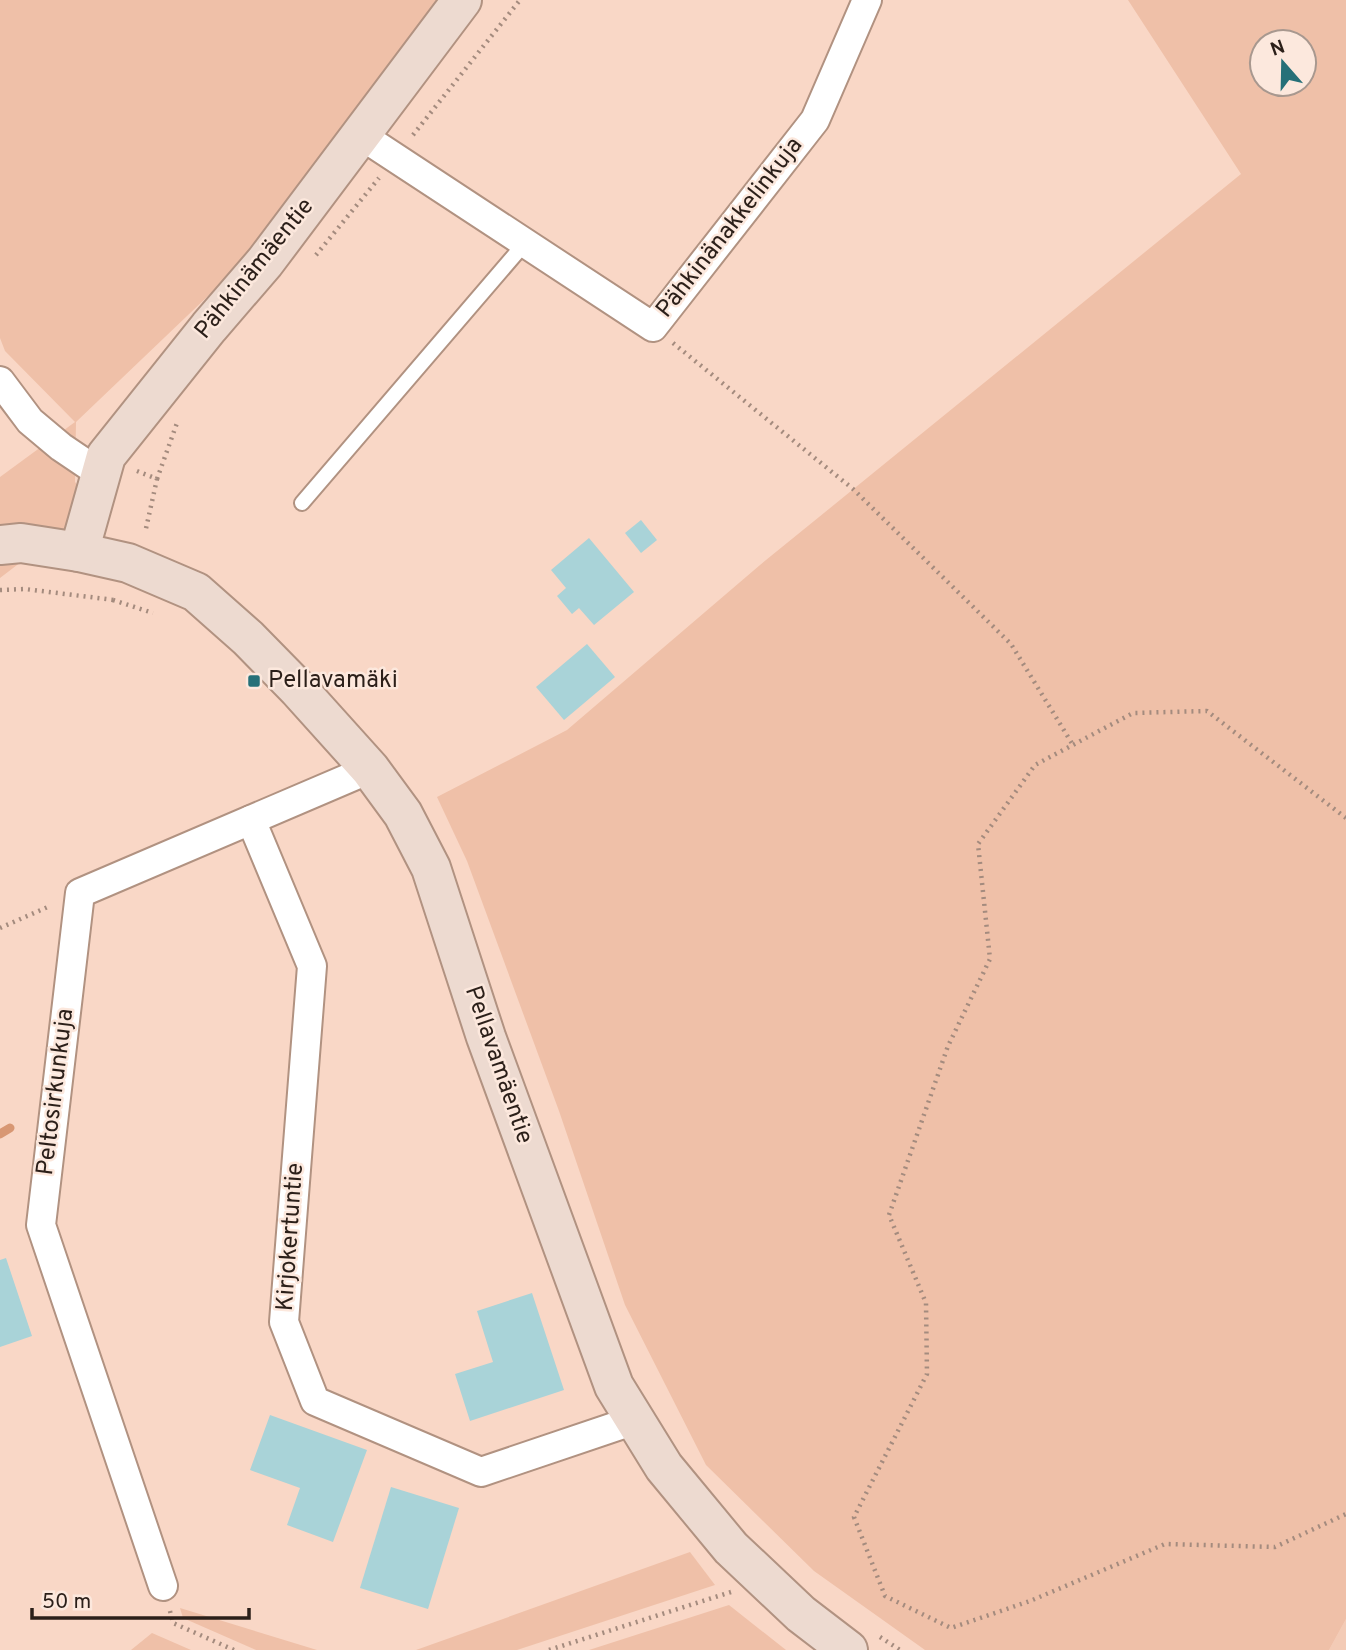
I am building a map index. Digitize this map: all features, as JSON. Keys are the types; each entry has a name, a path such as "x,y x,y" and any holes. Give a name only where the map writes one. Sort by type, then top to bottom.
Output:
{"street":[{"name":"Pähkinämäentie","path":"79,552 106,456 209,327 265,262 462,0"},
{"name":"Pähkinänakkelinkuja","path":"359,134 653,327 814,120 867,0"},
{"path":"0,380 30,421 61,447 101,474"},
{"name":"Pellavamäentie","path":"0,545 21,543 128,563 196,592 248,638 370,769 402,814 431,867 486,1037 614,1386 664,1467 731,1548 801,1614 848,1650"},
{"path":"80,893 370,769"},
{"name":"Kirjokertuntie","path":"251,820 312,966 284,1322 315,1401 481,1472 635,1420"},
{"name":"Peltosirkunkuja","path":"80,893 41,1225 163,1586"}],"lane":[{"path":"302,503 525,243"}],"path":[{"path":"312,260 520,0"},
{"path":"653,327 853,489 1011,644 1073,745"},
{"path":"157,478 177,423 184,414"},
{"path":"113,600 165,617"},
{"path":"1346,818 1207,711 1133,713 1035,765 978,844 990,959 948,1046 889,1215 926,1303 927,1374 854,1517 885,1596 951,1628 1030,1601 1165,1544 1275,1547 1346,1514"},
{"path":"0,928 80,893"},
{"path":"549,1650 765,1580"},
{"path":"163,1586 173,1623 234,1650"}],"shaded area":[{"path":"0,0 441,0 231,274 76,422 75,482 93,507 0,578 0,477 75,422 5,351 0,338"},
{"path":"1128,0 1346,0 1346,1619 1329,1650 925,1650 814,1571 706,1465 625,1305 559,1111 467,861 437,797 567,730 760,565 1241,174"},
{"path":"690,1552 715,1585 517,1650 416,1650"},
{"path":"729,1605 786,1650 589,1650"},
{"path":"180,1608 317,1650 256,1650 183,1618"},
{"path":"1346,1619 1346,1650 1329,1650"},
{"path":"152,1633 191,1650 131,1650"}],"building":[{"path":"641,520 657,540 641,553 625,533"},
{"path":"589,538 634,592 594,625 579,608 572,614 557,596 566,588 551,570"},
{"path":"587,644 615,677 564,720 536,687"},
{"path":"6,1258 32,1336 0,1347 0,1260"},
{"path":"532,1293 564,1390 470,1421 455,1374 493,1362 477,1311"},
{"path":"270,1415 367,1450 333,1542 287,1525 300,1488 250,1470"},
{"path":"391,1487 459,1508 428,1609 360,1588"}],"waterway":[{"path":"0,1134 10,1128"}],"place":[{"name":"Pellavamäki","path":"254,681"}]}
